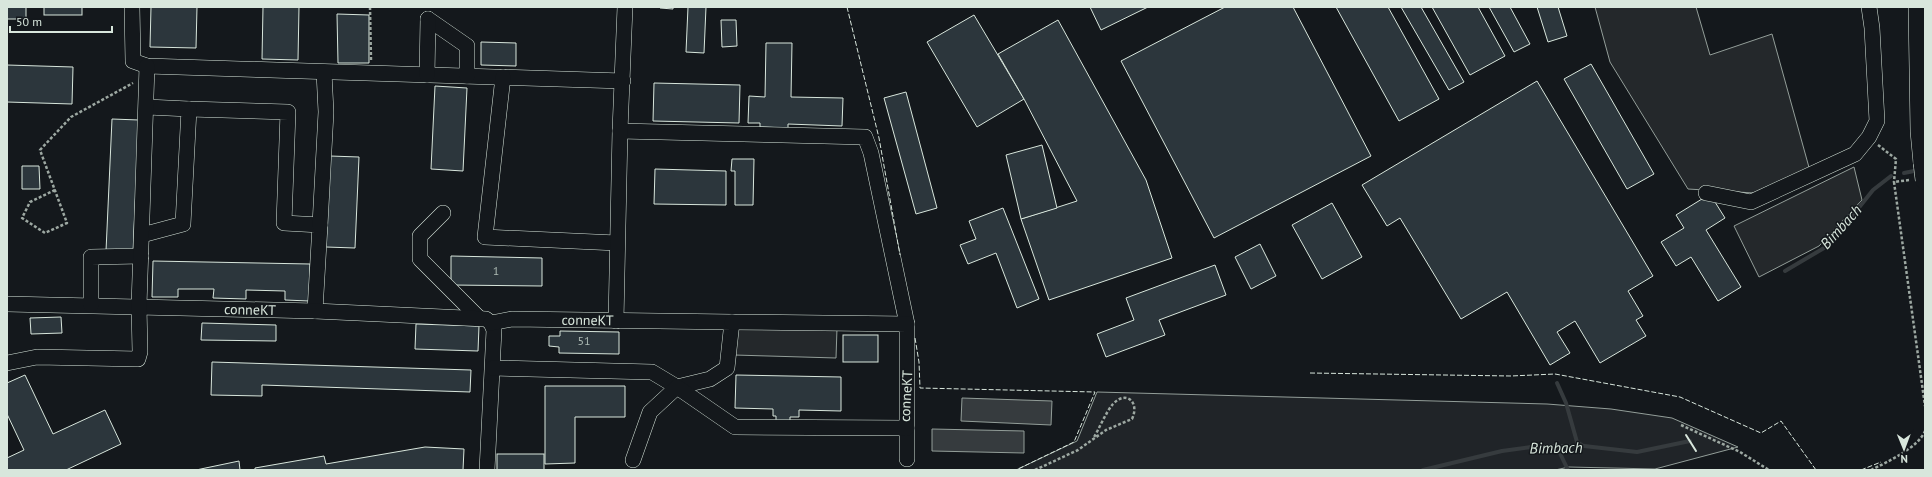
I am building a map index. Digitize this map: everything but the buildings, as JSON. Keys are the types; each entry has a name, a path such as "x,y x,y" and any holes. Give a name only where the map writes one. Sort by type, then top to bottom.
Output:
{"main road":[{"path":"1918,7 1920,130 1919,174"}],"street":[{"path":"132,7 133,61 147,71 371,72 622,81"},
{"path":"616,321 620,131 625,7"},
{"path":"1706,192 1751,202 1855,154 1869,137 1877,121 1872,28 1868,7"},
{"path":"427,75 428,19 467,46 467,76"},
{"path":"7,364 37,357 138,359 140,352 139,306 147,107 147,71"},
{"path":"316,311 326,112 324,72"},
{"path":"503,77 485,237 618,243"},
{"path":"147,107 288,112 284,223 320,225"},
{"path":"142,235 183,224 189,109"},
{"path":"620,131 865,136 871,153 907,324"},
{"path":"443,212 420,236 420,259 494,330 487,470"},
{"path":"90,305 92,257 141,256"},
{"name":"conneKT","path":"7,304 316,311 485,320 512,319 907,324 907,428 735,427 677,387 652,372 493,368"},
{"path":"633,460 650,412 677,387 710,379 727,368 732,322"},
{"path":"907,428 907,459"}],"path":[{"path":"370,7 371,72"},
{"path":"55,190 30,202 22,218 45,233 67,223 55,190 40,150 71,117 147,71"},
{"path":"1869,137 1896,159 1894,182 1925,406"},
{"path":"1894,182 1919,174"},
{"path":"1035,470 1078,450 1106,430 1132,419 1135,413 1135,406 1132,400 1127,398 1120,399 1113,404 1093,439"},
{"path":"1681,425 1740,452 1769,470"},
{"path":"1871,470 1914,445 1922,437 1925,431"}],"shaded area":[{"path":"1595,7 1696,7 1710,55 1772,34 1810,171 1754,193 1688,189 1610,62"},
{"path":"1854,167 1862,200 1819,246 1759,277 1734,226"},
{"path":"735,326 837,328 836,358 734,355"},
{"path":"1097,392 1547,404 1611,409 1672,418 1738,447 1655,469 1569,467 1555,470 1016,470 1077,441"},
{"path":"962,398 1052,401 1051,425 961,421"},
{"path":"932,429 1024,431 1024,453 932,451"}],"waterway":[{"name":"Bimbach","path":"1904,173 1919,170"},
{"name":"Bimbach","path":"1785,271 1824,248 1873,190 1891,176"},
{"path":"1557,383 1566,403 1577,442 1583,446"},
{"name":"Bimbach","path":"1423,470 1502,451 1538,446 1584,446 1637,452 1690,441"},
{"path":"1556,445 1568,470"}],"fence":[{"path":"847,7 879,138 900,255"},
{"path":"915,338 919,362 920,388 1095,392 1074,442 1016,470"},
{"path":"1310,373 1511,376 1555,374 1680,397 1761,433 1781,421 1816,470"},
{"path":"1861,470 1881,462"}],"wall":[{"path":"1686,435 1696,451"}]}
